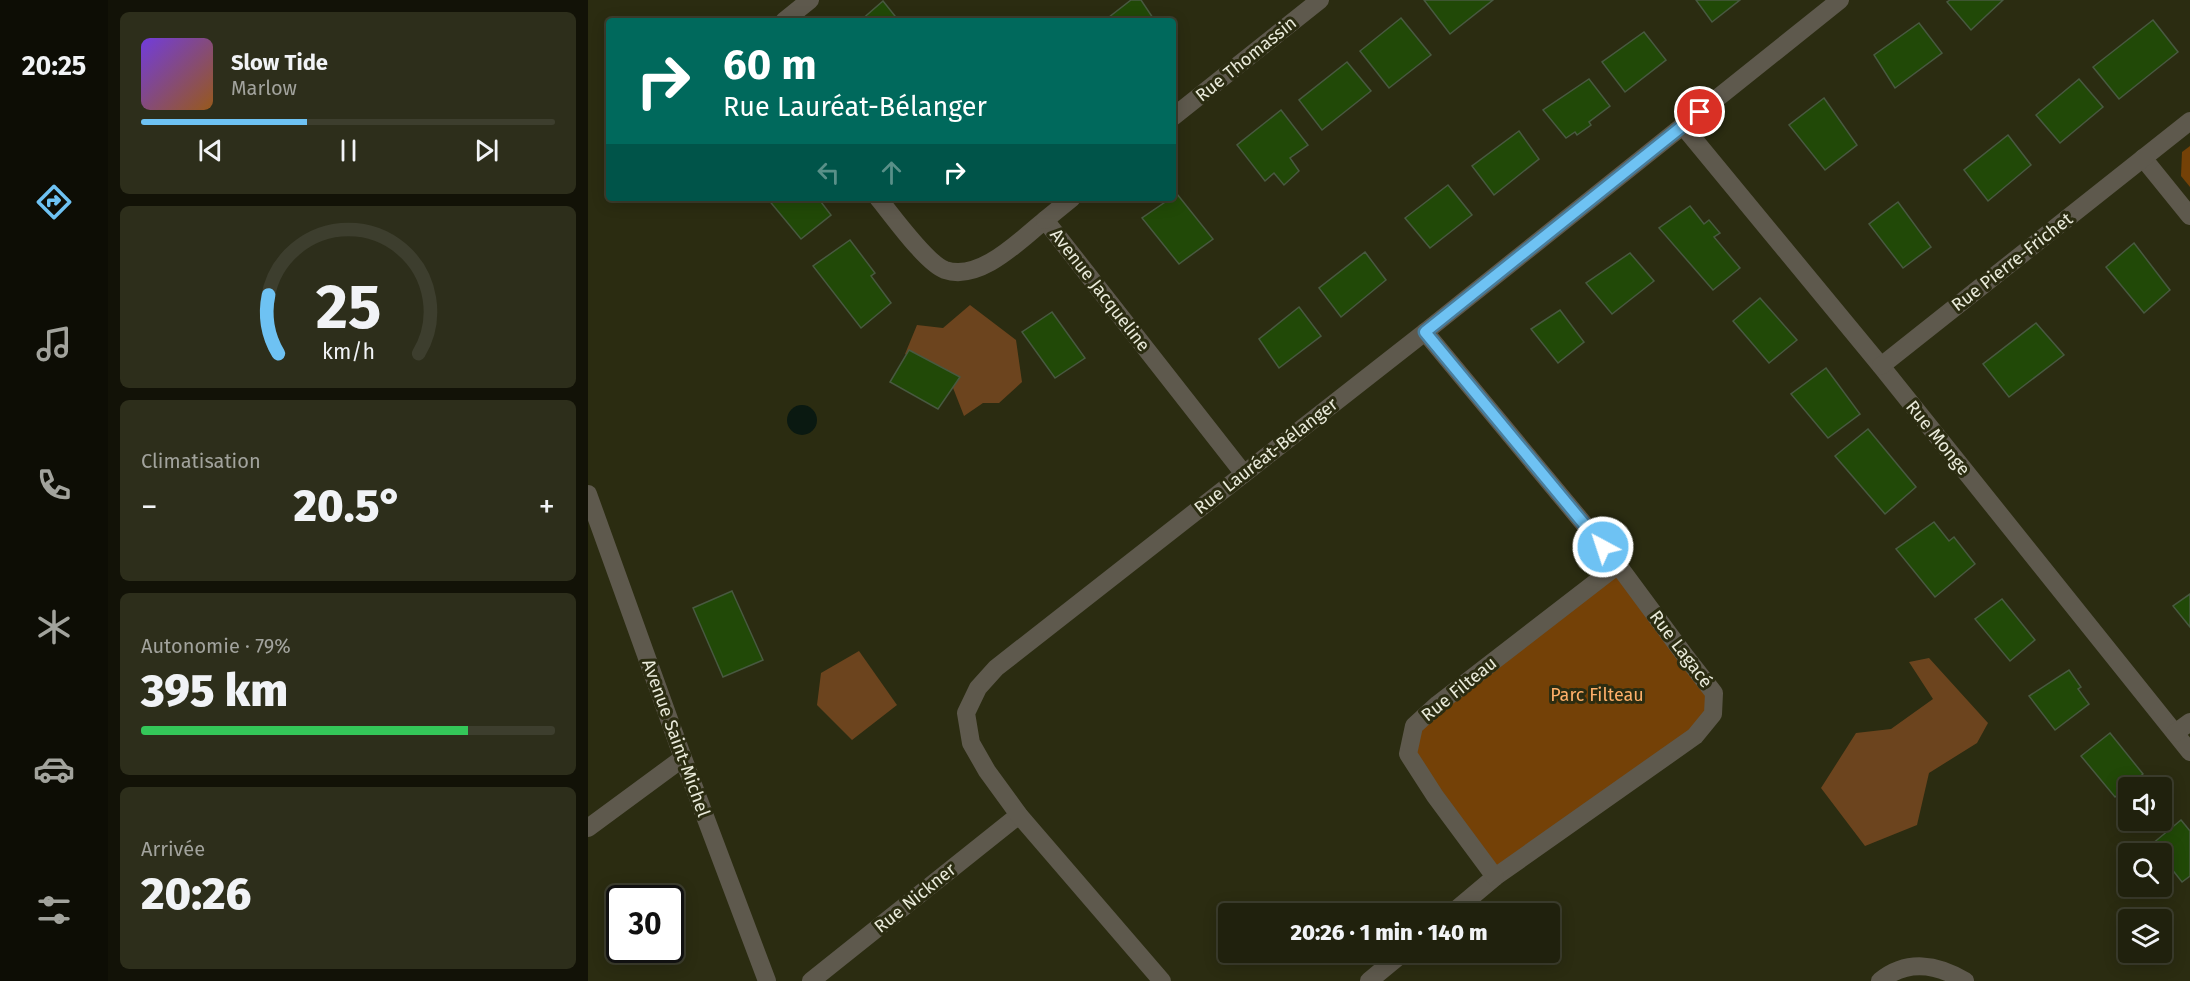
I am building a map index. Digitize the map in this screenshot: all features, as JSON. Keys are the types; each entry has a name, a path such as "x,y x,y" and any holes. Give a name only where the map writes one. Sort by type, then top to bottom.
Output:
{"street":[{"path":"788,18 810,0"},
{"name":"Rue Thomassin","path":"1176,115 1320,0"},
{"name":"Rue Lauréat-Bélanger","path":"1162,981 1019,815 987,771 971,743 966,714 978,688 996,668 1425,332 1840,0"},
{"name":"Rue Pierre-Frichet","path":"1881,366 2190,121"},
{"name":"Rue Monge","path":"1683,126 1881,366 2190,752"},
{"path":"2143,158 2190,216"},
{"name":"Avenue Jacqueline","path":"881,201 926,255 943,269 966,273 1005,253 1044,220 1244,474"},
{"path":"1044,220 1068,201"},
{"name":"Rue Lagacé","path":"1425,332 1618,565 1714,693 1713,714 1695,736 1495,877 1463,903"},
{"name":"Avenue Saint-Michel","path":"588,494 683,758 767,981"},
{"name":"Rue Filteau","path":"1495,877 1435,796 1408,754 1414,726 1438,704 1618,565"},
{"path":"2175,733 2190,722"},
{"path":"588,828 683,758"},
{"name":"Rue Nickner","path":"811,981 1019,815"},
{"path":"1369,981 1391,963"},
{"path":"1880,981 1887,975 1911,967 1930,966 1947,970 1965,981"}],"green space":[{"path":"2190,146 2190,187 2181,176 2182,152"},
{"name":"Parc Filteau","path":"1618,565 1714,693 1713,714 1495,877 1408,754 1414,726"}],"shaded area":[{"path":"970,305 1016,340 1022,382 999,403 983,403 964,416 948,375 905,354 917,325 943,328"},
{"path":"802,405 813,409 817,420 813,431 802,435 791,431 787,420 791,409"},
{"path":"859,651 897,705 852,740 817,705 821,673"},
{"path":"1929,658 1988,723 1977,743 1929,773 1917,825 1865,846 1821,788 1856,733 1891,729 1933,699 1909,662"}],"building":[{"path":"1131,0 1141,0 1153,18 1108,18"},
{"path":"1424,0 1493,0 1450,34"},
{"path":"1696,0 1740,0 1712,22"},
{"path":"1950,0 2003,0 1971,30 1947,2"},
{"path":"883,1 897,18 863,18"},
{"path":"1401,18 1431,55 1389,88 1360,51"},
{"path":"2153,20 2178,52 2119,99 2093,67"},
{"path":"1919,23 1942,53 1895,88 1874,55"},
{"path":"1644,32 1666,60 1625,92 1602,62"},
{"path":"1347,62 1371,91 1322,130 1299,100"},
{"path":"1589,79 1610,106 1589,122 1591,125 1577,135 1575,132 1566,138 1543,110"},
{"path":"2079,79 2103,107 2060,143 2036,115"},
{"path":"1824,98 1857,145 1825,170 1789,125"},
{"path":"1281,110 1308,145 1290,158 1299,171 1284,185 1274,173 1265,181 1237,145"},
{"path":"1519,131 1539,159 1494,195 1472,166"},
{"path":"2008,135 2031,165 1988,201 1964,170"},
{"path":"1448,185 1472,215 1430,248 1405,218"},
{"path":"1176,195 1213,239 1179,264 1142,218 1167,201 1176,201"},
{"path":"769,201 820,201 831,215 801,239"},
{"path":"1898,202 1931,247 1903,268 1869,224"},
{"path":"1690,206 1704,224 1709,220 1720,233 1714,237 1740,268 1713,290 1659,228"},
{"path":"850,240 875,273 871,276 891,303 861,328 813,266"},
{"path":"2134,243 2170,290 2144,313 2106,267"},
{"path":"1365,252 1386,280 1341,317 1319,288"},
{"path":"1630,253 1654,281 1612,314 1586,283"},
{"path":"1760,298 1797,340 1769,363 1733,321"},
{"path":"1299,307 1321,336 1279,368 1259,339"},
{"path":"1560,310 1584,342 1558,363 1531,329"},
{"path":"1052,312 1085,358 1055,378 1022,332"},
{"path":"2036,323 2064,355 2009,397 1983,364"},
{"path":"909,350 960,377 938,409 890,382"},
{"path":"1826,368 1860,414 1828,438 1791,394"},
{"path":"1868,429 1916,487 1885,514 1835,456"},
{"path":"1934,522 1949,541 1954,537 1975,564 1935,597 1896,549"},
{"path":"732,591 763,660 723,677 693,608"},
{"path":"2190,594 2190,627 2173,606"},
{"path":"2002,599 2035,640 2010,661 1975,619"},
{"path":"2069,670 2081,687 2078,689 2089,704 2055,730 2029,696"},
{"path":"2110,733 2143,774 2139,777 2118,777 2118,795 2115,797 2081,756"},
{"path":"2181,820 2190,831 2190,876 2182,882 2172,869 2172,843 2153,843 2168,831 2172,831 2172,827"}],"route":[{"path":"1603,547 1425,332 1700,112"}]}
